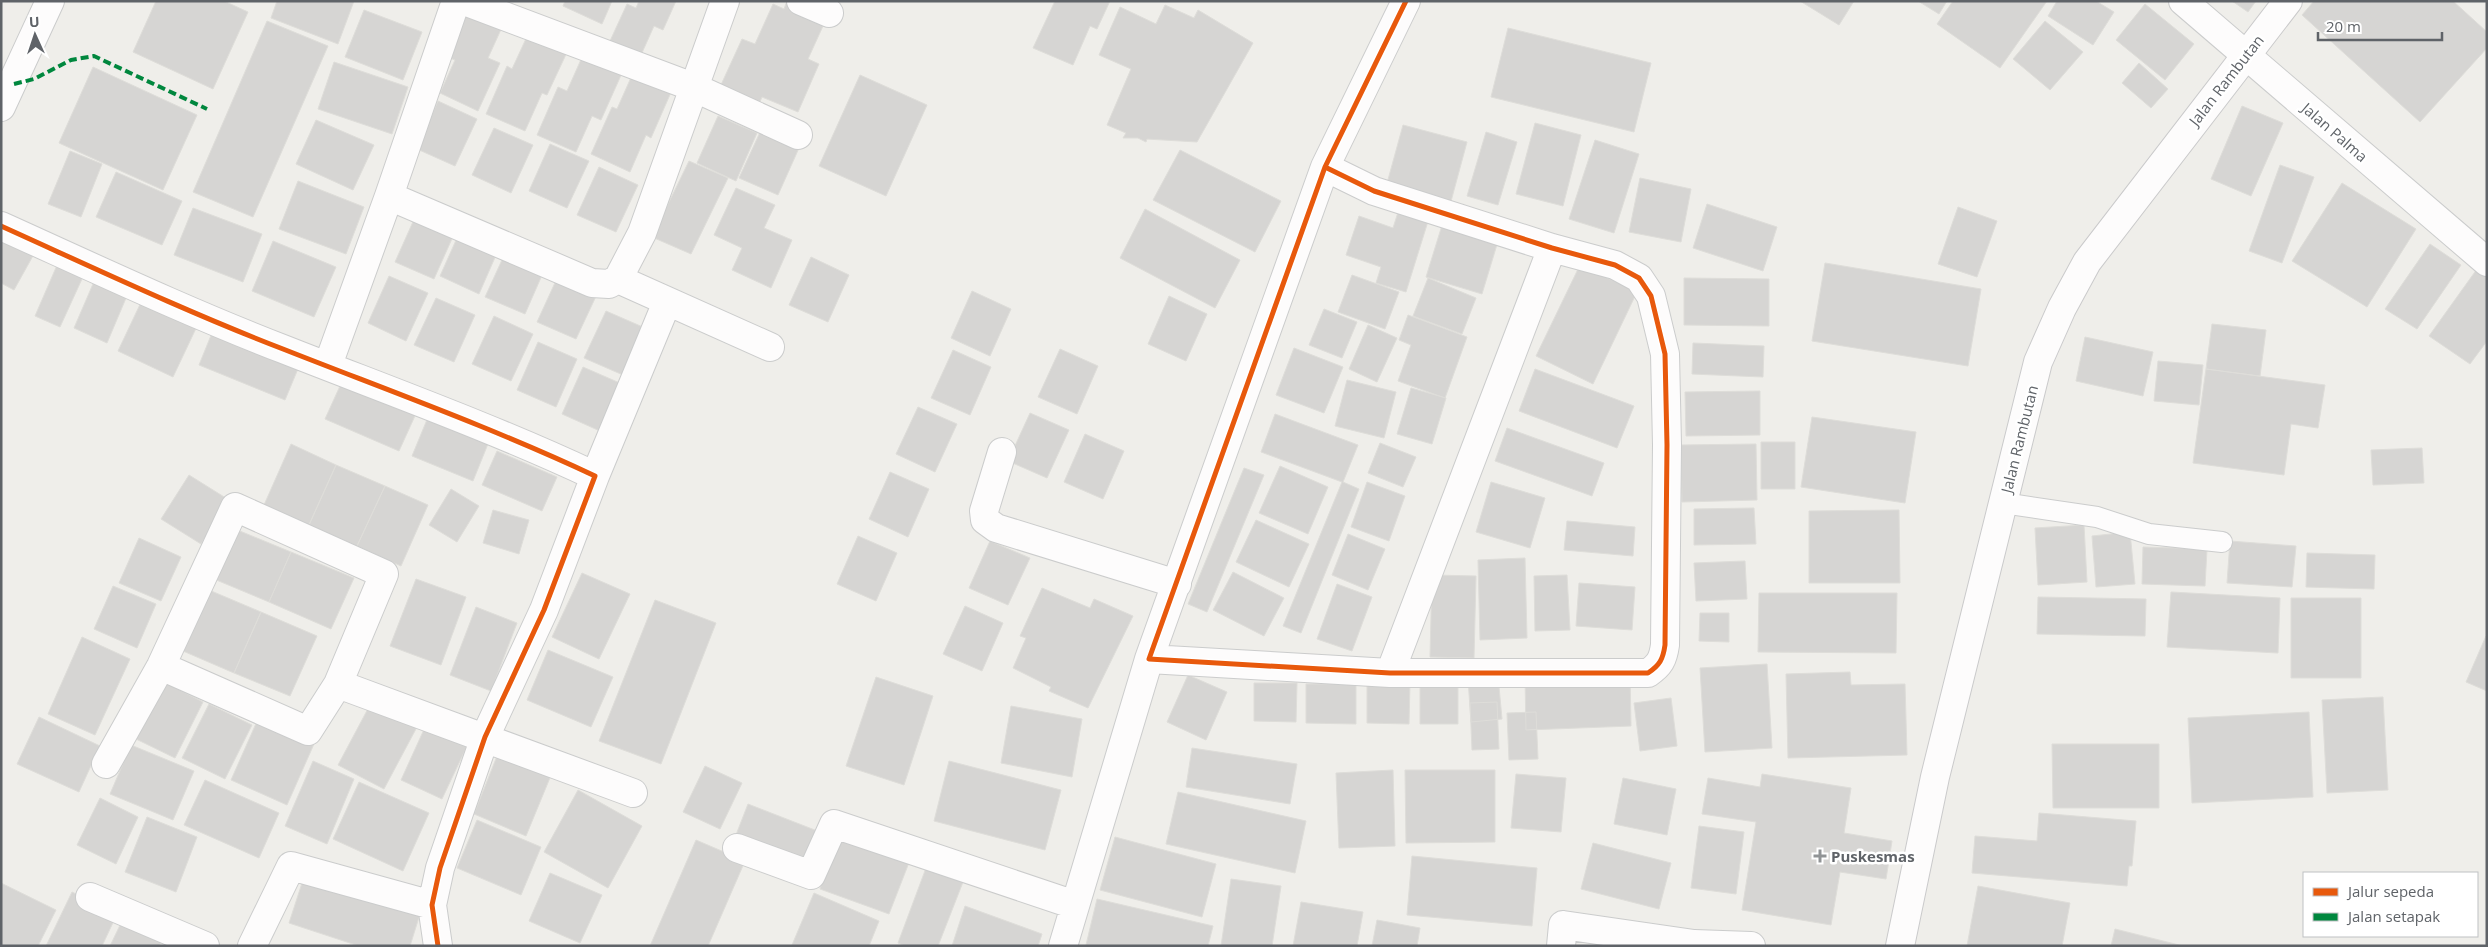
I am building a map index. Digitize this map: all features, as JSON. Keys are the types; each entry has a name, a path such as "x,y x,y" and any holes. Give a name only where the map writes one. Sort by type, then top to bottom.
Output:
{"street":[{"path":"5,89 50,1"},
{"path":"328,365 456,1"},
{"path":"464,1 693,87 798,135"},
{"path":"389,196 592,283 609,284 618,279 642,233 725,1"},
{"path":"801,1 829,13"},
{"path":"1063,946 1149,659 1325,167 1406,1"},
{"name":"Jalan Palma","path":"2183,1 2487,262"},
{"name":"Jalan Rambutan","path":"1900,946 1935,777 2038,362 2062,308 2087,262 2111,228 2288,1"},
{"path":"1149,659 1390,673 1648,673 1663,658 1665,645 1667,445 1665,354 1651,296 1640,278 1615,265 1552,248 1374,191 1325,167"},
{"path":"1,226 283,350 328,365 485,428 595,476"},
{"path":"1390,673 1552,248"},
{"path":"618,279 770,347"},
{"path":"438,946 432,905 440,868 485,737 544,610 595,476 667,302"},
{"path":"1002,452 984,511 985,520 996,528 1177,584"},
{"path":"106,764 161,666 235,507 384,574 338,684 308,731 161,666"},
{"path":"338,684 633,793"},
{"path":"737,848 811,875 834,824 1075,906"},
{"path":"252,946 291,866 432,905"},
{"path":"90,897 204,946"},
{"path":"1561,946 1563,925 1694,944 1751,946"}],"lane":[{"path":"2003,502 2097,518 2149,534 2222,542"}],"building":[{"path":"156,1 224,1 248,12 213,89 133,52"},
{"path":"277,1 354,1 338,44 271,18"},
{"path":"565,1 612,1 602,24 563,6"},
{"path":"639,1 676,1 663,30 654,26 641,55 610,41 627,4 636,8"},
{"path":"787,1 799,1 828,15 808,59 819,64 798,112 762,97 759,104 720,87 742,39 755,44 773,4 784,9"},
{"path":"1055,1 1110,1 1097,29 1090,26 1073,65 1033,48"},
{"path":"1800,1 1854,1 1839,25"},
{"path":"1918,1 1947,1 1939,14"},
{"path":"1953,1 2047,1 2000,68 1937,24"},
{"path":"2057,1 2096,1 2114,12 2093,45 2048,16"},
{"path":"2232,1 2256,1 2248,12"},
{"path":"2314,1 2453,1 2487,32 2487,48 2420,122 2302,15"},
{"path":"2145,4 2194,44 2165,80 2116,40"},
{"path":"1165,5 1194,18 1198,10 1253,43 1197,142 1147,139 1146,142 1138,138 1123,138 1126,133 1107,125 1131,69 1099,55 1120,7 1156,24"},
{"path":"464,7 503,25 488,58 500,63 478,111 440,93 455,60 442,55"},
{"path":"364,10 422,32 403,80 345,57"},
{"path":"267,21 328,46 253,217 193,192"},
{"path":"2045,21 2083,52 2050,90 2013,59"},
{"path":"1508,28 1651,63 1634,132 1491,97"},
{"path":"530,30 569,48 547,95 542,93 525,131 486,114 507,66 512,69"},
{"path":"583,55 622,73 601,120 592,116 576,152 537,135 558,87 567,91"},
{"path":"334,62 408,87 392,134 318,109"},
{"path":"2139,63 2168,89 2151,108 2122,83"},
{"path":"93,67 197,115 163,190 59,143"},
{"path":"633,73 672,90 651,138 646,135 630,172 591,154 612,107 617,109"},
{"path":"860,75 927,105 886,196 819,166"},
{"path":"438,101 477,119 455,166 417,149"},
{"path":"2242,106 2283,123 2251,196 2211,179"},
{"path":"718,116 757,133 736,181 697,163"},
{"path":"316,120 374,145 353,190 296,164"},
{"path":"1535,123 1581,135 1563,206 1516,194"},
{"path":"1403,125 1467,142 1450,205 1386,187"},
{"path":"494,128 533,145 511,193 472,175"},
{"path":"761,130 799,148 778,195 739,178"},
{"path":"1486,132 1517,142 1498,205 1467,196"},
{"path":"1595,140 1639,154 1614,233 1569,219"},
{"path":"550,144 589,161 567,208 529,191"},
{"path":"1180,150 1281,201 1255,252 1153,200"},
{"path":"70,151 102,164 81,217 48,204"},
{"path":"689,161 728,178 691,254 652,237"},
{"path":"2280,165 2314,177 2282,263 2249,251"},
{"path":"599,167 638,185 616,232 577,215"},
{"path":"116,172 182,201 162,245 96,217"},
{"path":"1640,178 1691,189 1681,242 1629,232"},
{"path":"298,181 364,207 346,254 279,229"},
{"path":"2342,183 2416,229 2367,307 2292,261"},
{"path":"736,188 775,205 764,228 792,240 771,288 732,270 742,248 714,235"},
{"path":"1707,204 1777,227 1763,271 1693,248"},
{"path":"1400,206 1430,215 1406,292 1376,283 1381,267 1346,255 1359,216 1393,228"},
{"path":"1958,207 1997,221 1977,277 1938,264"},
{"path":"193,208 262,234 243,282 174,255"},
{"path":"1145,209 1240,260 1215,308 1120,258"},
{"path":"416,215 455,232 434,279 395,262"},
{"path":"1443,222 1499,238 1482,294 1426,277"},
{"path":"461,229 500,246 479,294 440,276"},
{"path":"1,236 34,254 14,290 1,283"},
{"path":"273,241 336,267 314,317 252,291"},
{"path":"2430,244 2461,265 2417,329 2385,309"},
{"path":"507,249 546,266 525,314 485,297"},
{"path":"61,256 87,268 60,327 35,316"},
{"path":"811,257 849,275 828,322 789,305"},
{"path":"1825,263 1981,289 1968,366 1812,341"},
{"path":"1580,265 1637,292 1593,384 1536,356"},
{"path":"2477,269 2487,276 2487,341 2470,364 2429,336"},
{"path":"559,274 598,292 576,339 537,322"},
{"path":"1352,275 1399,292 1385,329 1338,312"},
{"path":"389,276 428,293 406,341 368,323"},
{"path":"96,277 129,291 107,343 74,328"},
{"path":"1428,278 1476,298 1462,334 1413,316"},
{"path":"1684,278 1769,279 1769,326 1684,325"},
{"path":"972,291 1011,309 990,356 951,338"},
{"path":"144,296 199,322 173,377 118,351"},
{"path":"1169,296 1207,314 1186,361 1148,344"},
{"path":"436,298 475,315 454,362 414,345"},
{"path":"1324,309 1357,322 1342,358 1309,345"},
{"path":"606,311 645,328 623,375 584,358"},
{"path":"1408,315 1467,337 1445,398 1398,381 1411,345 1399,340"},
{"path":"494,316 533,334 511,381 472,364"},
{"path":"2212,324 2266,330 2260,376 2206,369"},
{"path":"1368,325 1397,338 1377,382 1349,369"},
{"path":"214,328 300,364 285,400 199,365"},
{"path":"2085,337 2153,352 2143,396 2076,381"},
{"path":"538,342 577,359 556,407 517,390"},
{"path":"1693,343 1764,346 1763,377 1692,374"},
{"path":"1294,348 1343,367 1324,413 1276,395"},
{"path":"1060,349 1098,366 1077,414 1038,397"},
{"path":"953,350 991,367 970,415 931,398"},
{"path":"2158,361 2203,365 2199,405 2154,401"},
{"path":"583,367 622,384 600,431 562,414"},
{"path":"1535,369 1634,406 1617,448 1519,411"},
{"path":"2206,369 2325,385 2318,428 2291,424 2284,475 2193,463"},
{"path":"345,375 419,407 399,451 325,419"},
{"path":"1347,380 1396,392 1384,438 1335,426"},
{"path":"1411,388 1446,398 1432,444 1397,434"},
{"path":"1760,391 1760,435 1686,436 1685,392"},
{"path":"918,407 957,424 935,472 896,454"},
{"path":"431,410 492,434 473,481 412,456"},
{"path":"1030,413 1069,430 1047,478 1008,461"},
{"path":"1275,414 1358,445 1343,482 1359,489 1301,633 1283,626 1342,482 1261,452"},
{"path":"1812,417 1916,432 1905,503 1801,487"},
{"path":"1507,428 1604,463 1592,496 1495,461"},
{"path":"1085,434 1124,451 1103,499 1064,482"},
{"path":"1761,442 1795,442 1795,489 1761,489"},
{"path":"1380,443 1416,457 1403,487 1368,473"},
{"path":"291,444 336,465 309,525 264,505"},
{"path":"1756,444 1757,500 1682,502 1681,445"},
{"path":"2422,448 2424,483 2373,485 2371,450"},
{"path":"497,451 557,477 542,511 482,485"},
{"path":"336,465 385,486 357,546 309,525"},
{"path":"1280,466 1328,487 1308,534 1259,513"},
{"path":"1244,468 1264,475 1207,612 1188,604"},
{"path":"890,472 929,489 908,537 869,519"},
{"path":"189,475 229,500 201,544 161,519"},
{"path":"1367,482 1405,496 1389,541 1351,527"},
{"path":"1491,482 1545,498 1530,548 1476,532"},
{"path":"385,486 428,505 401,566 357,546"},
{"path":"451,489 479,506 457,542 429,525"},
{"path":"1754,508 1756,544 1694,545 1694,509"},
{"path":"493,510 529,520 519,554 483,543"},
{"path":"1899,510 1900,583 1809,583 1809,511"},
{"path":"1256,520 1309,544 1289,587 1236,562"},
{"path":"1567,521 1635,527 1633,556 1564,550"},
{"path":"2084,525 2087,582 2038,585 2035,528"},
{"path":"235,529 291,552 269,602 214,579"},
{"path":"2130,532 2135,584 2096,587 2092,536"},
{"path":"1348,534 1385,549 1368,590 1332,575"},
{"path":"858,536 897,553 876,601 837,584"},
{"path":"139,538 181,557 161,601 119,583"},
{"path":"990,541 1030,558 1008,605 969,588"},
{"path":"2230,541 2296,546 2292,587 2227,583"},
{"path":"2143,547 2207,549 2205,586 2142,584"},
{"path":"291,552 354,578 331,629 269,602"},
{"path":"2307,553 2375,555 2374,589 2306,587"},
{"path":"1525,558 1527,638 1480,640 1478,560"},
{"path":"1745,561 1747,599 1696,601 1694,563"},
{"path":"1233,572 1284,598 1264,636 1213,610"},
{"path":"582,573 630,594 599,659 552,637"},
{"path":"1432,575 1476,576 1474,658 1430,657"},
{"path":"1567,575 1570,630 1535,631 1534,576"},
{"path":"416,579 466,597 441,665 390,646"},
{"path":"1579,583 1635,587 1632,630 1576,626"},
{"path":"1337,584 1372,597 1352,651 1317,639"},
{"path":"113,586 156,604 137,648 94,629"},
{"path":"1042,588 1090,608 1094,599 1133,616 1088,708 1049,691 1051,687 1013,668 1026,638 1020,636"},
{"path":"209,590 261,612 234,673 183,651"},
{"path":"2171,592 2280,598 2278,653 2167,647"},
{"path":"1759,593 1897,593 1896,653 1758,652"},
{"path":"2038,597 2146,599 2145,636 2037,634"},
{"path":"2291,598 2361,598 2361,678 2291,678"},
{"path":"655,600 716,623 661,764 599,741"},
{"path":"965,606 1003,623 982,671 943,654"},
{"path":"476,607 517,623 491,691 450,675"},
{"path":"261,612 317,636 290,696 234,673"},
{"path":"1700,613 1729,613 1729,642 1699,641"},
{"path":"2487,636 2487,691 2466,682"},
{"path":"82,637 130,659 95,735 48,714"},
{"path":"548,650 613,677 591,727 527,700"},
{"path":"1767,664 1772,748 1705,752 1700,668"},
{"path":"1850,672 1851,685 1905,684 1907,755 1788,758 1786,674"},
{"path":"1630,674 1631,726 1526,730 1525,678"},
{"path":"1188,675 1227,692 1206,740 1167,722"},
{"path":"1498,676 1502,719 1471,722 1468,679"},
{"path":"876,677 933,696 904,785 846,766"},
{"path":"1367,680 1410,682 1409,724 1367,723"},
{"path":"1420,680 1458,680 1458,724 1420,724"},
{"path":"162,681 203,702 175,758 134,738"},
{"path":"1254,683 1297,683 1296,722 1254,721"},
{"path":"1306,684 1356,684 1356,724 1306,723"},
{"path":"2383,697 2388,790 2327,793 2322,700"},
{"path":"1671,698 1677,746 1640,751 1634,703"},
{"path":"1497,702 1499,749 1472,750 1470,703"},
{"path":"371,703 417,727 384,789 338,765"},
{"path":"209,704 252,725 225,779 182,758"},
{"path":"1011,706 1082,719 1072,777 1001,763"},
{"path":"1536,712 1538,759 1509,760 1507,713"},
{"path":"2309,712 2313,797 2192,803 2188,718"},
{"path":"39,717 100,746 79,792 17,764"},
{"path":"258,719 314,744 287,805 231,780"},
{"path":"426,725 468,744 442,799 401,780"},
{"path":"2052,744 2159,744 2159,808 2053,808"},
{"path":"131,745 194,771 173,820 110,794"},
{"path":"501,746 554,768 526,836 474,814"},
{"path":"1192,748 1297,764 1290,804 1186,787"},
{"path":"313,761 354,779 327,844 285,826"},
{"path":"949,761 1061,790 1045,850 934,821"},
{"path":"705,766 742,783 720,829 683,812"},
{"path":"1393,770 1395,846 1339,848 1336,773"},
{"path":"1405,770 1495,770 1495,842 1406,843"},
{"path":"1516,774 1566,778 1561,832 1511,828"},
{"name":"Puskesmas","path":"1762,774 1851,788 1844,833 1892,841 1886,879 1840,872 1831,925 1742,910 1756,822 1702,814 1708,778 1760,787"},
{"path":"1623,778 1676,789 1667,835 1614,824"},
{"path":"205,780 279,813 259,858 184,825"},
{"path":"359,782 429,813 403,871 333,839"},
{"path":"578,790 642,826 608,888 544,852"},
{"path":"1178,792 1306,821 1295,873 1166,844"},
{"path":"100,798 138,817 116,864 77,845"},
{"path":"748,804 820,832 806,868 734,840"},
{"path":"2039,813 2136,821 2132,866 2129,866 2127,886 1972,873 1975,836 2037,841"},
{"path":"147,817 197,837 176,892 125,872"},
{"path":"477,820 541,847 521,895 457,868"},
{"path":"1699,826 1744,832 1736,894 1691,888"},
{"path":"842,834 910,860 889,914 820,889"},
{"path":"1115,837 1216,864 1202,917 1100,890"},
{"path":"696,840 745,861 708,946 650,946"},
{"path":"1593,843 1671,863 1659,909 1581,889"},
{"path":"1412,856 1537,868 1532,926 1407,915"},
{"path":"926,868 963,882 938,946 905,946 898,943"},
{"path":"550,873 602,895 580,943 529,921"},
{"path":"304,877 420,914 410,946 359,946 289,923"},
{"path":"1231,879 1281,886 1272,946 1221,946"},
{"path":"1,883 56,910 38,946 1,946"},
{"path":"1978,886 2070,903 2062,946 1967,946"},
{"path":"72,892 117,914 102,946 46,946"},
{"path":"814,893 879,921 869,946 792,945"},
{"path":"1097,899 1213,926 1208,946 1086,945"},
{"path":"1301,902 1363,912 1357,946 1293,946"},
{"path":"965,906 1042,934 1038,946 952,946"},
{"path":"1377,920 1420,928 1417,946 1372,946"},
{"path":"122,921 162,940 159,946 110,946"},
{"path":"2115,929 2183,946 2111,946"}],"marked path":[{"path":"14,84 34,79 71,60 94,56 207,109"}],"cycle path":[{"path":"1325,167 1149,659 1390,673 1648,673 1660,661 1665,645 1667,445 1665,354 1651,296 1639,278 1615,265 1552,248 1374,191 1325,167 1406,1"},
{"path":"1,226 212,320 479,426 595,476 544,610 485,737 440,868 432,905 438,946"}],"place":[{"name":"Puskesmas","path":"1820,856"}]}
